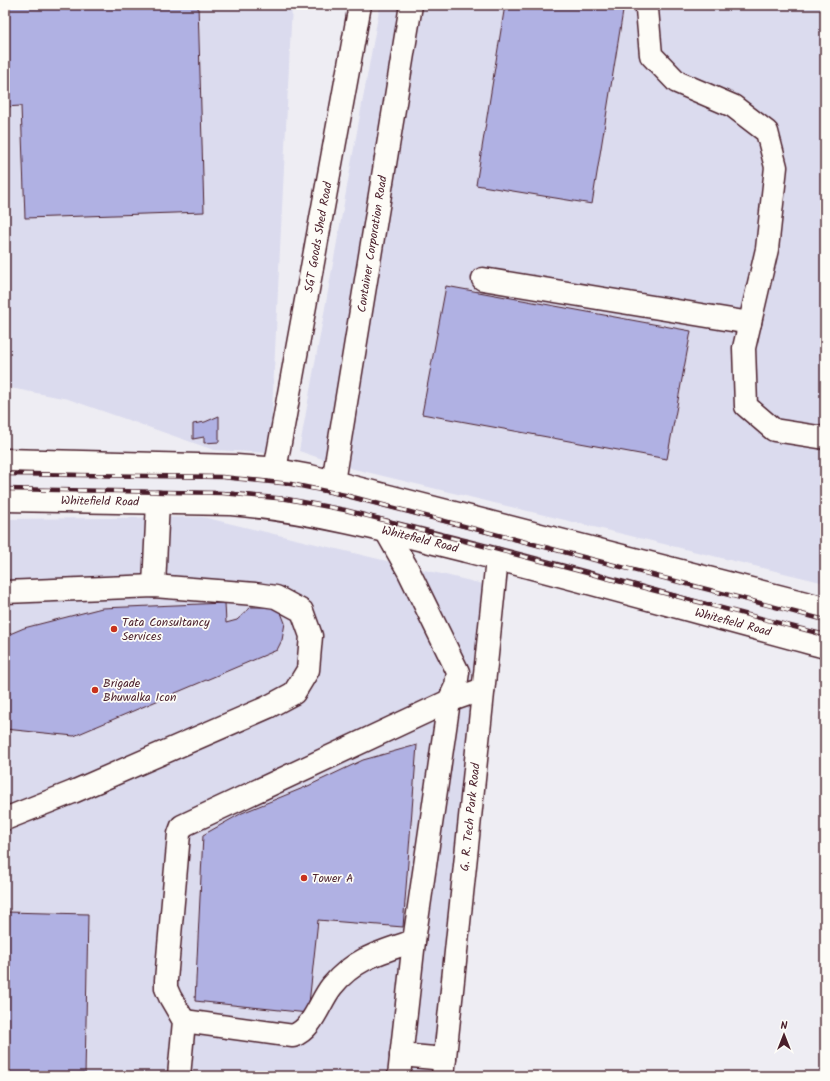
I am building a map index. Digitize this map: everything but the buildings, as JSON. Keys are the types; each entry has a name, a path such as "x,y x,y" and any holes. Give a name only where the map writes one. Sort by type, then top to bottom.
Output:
{"main road":[{"name":"SGT Goods Shed Road","path":"275,470 360,5"},
{"name":"Container Corporation Road","path":"333,482 411,5"},
{"path":"648,5 647,9 651,55 677,82 733,106 767,132 776,167 767,249 744,348 746,406 774,430 825,438"},
{"path":"483,279 750,323"},
{"path":"5,460 236,466 275,470 333,482 825,608"},
{"name":"Whitefield Road","path":"5,500 231,504 260,506 305,513 386,531 497,559 825,647"},
{"path":"154,586 158,502"},
{"path":"386,531 408,570 458,672 456,686 449,701 414,941 398,1076"},
{"name":"G. R. Tech Park Road","path":"444,1067 497,559"},
{"path":"5,592 154,586 276,597 302,611 311,636 308,670 294,693 268,707 73,792 5,819"},
{"path":"179,1076 184,1022 166,988 166,980 179,834 182,826 449,701 483,689"},
{"path":"184,1022 293,1036 300,1033 307,1027 331,987 351,968 362,960 377,953 414,941"},
{"path":"401,1055 444,1067"}],"shaded area":[{"path":"5,5 292,5 270,453 214,450 68,399 5,387"},
{"path":"380,5 825,5 825,583 346,467 299,451"},
{"path":"203,517 483,584 431,1076 5,1076 5,519"}],"railway":[{"path":"5,474 222,477 291,484 345,495 825,620"},
{"path":"5,489 222,493 287,499 345,510 825,635"}],"place":[{"name":"Tata Consultancy Services","path":"114,629"},
{"name":"Brigade Bhuwalka Icon","path":"95,690"},
{"name":"Tower A","path":"304,878"}]}
